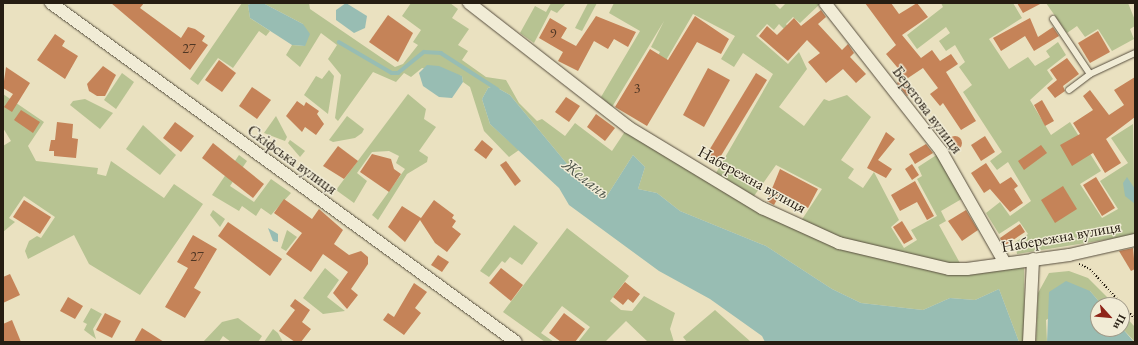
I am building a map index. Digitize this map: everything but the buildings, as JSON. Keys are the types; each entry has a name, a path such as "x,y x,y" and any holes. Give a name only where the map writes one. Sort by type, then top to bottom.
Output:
{"street":[{"name":"Скіфська вулиця","path":"51,3 516,342"},
{"name":"Набережна вулиця","path":"469,3 628,127 762,208 839,243 949,269 1033,259 1135,240"},
{"name":"Берегова вулиця","path":"825,3 938,146 1005,263"},
{"path":"1029,342 1033,259"}],"lane":[{"path":"1053,19 1090,74"},
{"path":"1069,90 1090,74 1135,53"}],"path":[{"path":"1073,265 1090,269 1135,319"}],"green space":[{"path":"242,3 252,3 248,5 250,18 270,31 266,36 259,31 233,68 218,58 198,85 190,79"},
{"path":"263,3 309,3 310,9 395,67 403,64 418,45 413,42 421,30 402,16 411,3 450,3 458,9 452,18 469,29 458,45 468,51 462,60 486,77 506,80 519,103 537,121 542,119 565,136 575,123 612,151 626,130 760,211 948,273 1024,267 1025,342 1019,342 999,289 975,300 950,298 923,310 861,303 832,289 766,246 680,211 657,193 638,189 645,167 633,155 605,199 582,182 510,95 494,86 488,88 482,99 490,124 519,150 509,157 484,131 470,87 463,82 462,76 422,68 411,77 404,73 396,82 373,72 338,121 335,118 341,75 328,59 337,45 321,33 300,67 286,55 292,45 305,46 303,24"},
{"path":"551,3 566,3 557,13 551,10 534,43 520,33 535,6 546,12"},
{"path":"588,3 597,3 582,31 575,28"},
{"path":"614,3 774,3 780,9 786,3 821,3 800,23 793,17 786,24 797,42 779,24 774,30 767,24 756,36 788,64 799,52 807,69 779,107 804,126 824,99 829,101 847,95 871,117 841,160 854,169 848,178 863,188 874,172 899,220 891,227 904,248 917,240 911,230 937,216 917,179 922,176 918,167 938,154 965,197 941,211 946,221 939,225 961,265 954,267 841,239 801,221 822,189 776,165 754,196 716,173 773,74 743,53 734,67 721,59 735,36 693,14 654,81 651,67 660,52 651,47 664,21 612,107 601,97 640,31 609,13"},
{"path":"941,3 1013,3 1022,18 989,39 1009,69 1028,57 1035,66 1050,57 1046,51 1058,42 1066,55 1047,70 1053,79 1030,100 1051,135 1070,122 1101,171 1080,184 1102,218 1118,209 1100,181 1128,163 1111,138 1133,124 1135,235 1017,254 1015,242 1028,234 1019,221 999,234 986,213 1000,202 1010,216 1031,201 1008,162 997,170 990,161 1002,152 963,92 972,85 959,67 965,62 955,45 946,51 939,41 950,33 946,27 917,49 907,35 943,7"},
{"path":"1046,3 1128,3 1135,20 1135,26 1130,29 1134,39 1112,51 1098,29 1085,37 1077,26 1067,33"},
{"path":"329,70 334,76 328,114 304,95 316,76 322,79"},
{"path":"122,73 134,82 116,109 104,100"},
{"path":"3,94 44,122 28,146 36,161 98,168 97,174 106,176 111,161 164,198 174,184 203,204 140,295 89,264 74,235 28,259 25,251 29,241 37,236 41,238 55,217 24,196 9,218 15,222 3,232 3,146 11,141 3,128"},
{"path":"408,94 426,109 424,119 436,127 419,151 428,157 427,162 407,174 378,220 372,215 405,169 396,163 399,156 389,151 372,152 357,173 367,181 354,203 336,190"},
{"path":"85,99 113,113 100,129 70,105 73,101"},
{"path":"276,116 287,137 285,141 264,133"},
{"path":"347,116 364,129 362,133 355,138 333,142 329,140"},
{"path":"143,125 176,155 160,175 126,149"},
{"path":"290,140 305,151 300,157 288,143"},
{"path":"239,155 247,161 230,186 254,202 271,179 291,193 271,215 261,208 256,216 242,206 239,211 212,195"},
{"path":"213,210 225,219 220,227 210,215"},
{"path":"514,225 538,243 522,265 510,257 505,263 502,261 489,277 480,271"},
{"path":"567,228 629,276 610,301 621,310 632,311 644,296 675,313 670,329 674,342 648,342 626,321 605,342 578,342 590,327 562,306 541,333 554,342 545,342 503,312"},
{"path":"287,230 297,237 286,251 281,248"},
{"path":"325,268 339,280 327,297 345,311 323,314 303,298"},
{"path":"1069,271 1088,278 1107,297 1095,297 1090,291 1046,320 1047,342 1036,342 1038,293 1049,273"},
{"path":"91,308 102,314 93,329 96,339 84,330 87,324 83,322"},
{"path":"715,310 751,342 687,342 683,337"},
{"path":"238,318 262,336 258,342 231,342 223,336 219,342 203,342 222,322"},
{"path":"1130,322 1135,327 1135,342 1130,337"},
{"path":"273,329 278,333 283,342 264,342"}],"water":[{"path":"252,3 263,3 303,24 310,34 305,46 292,45 250,18 248,5"},
{"path":"346,3 367,16 365,28 354,33 336,20 336,10"},
{"path":"427,65 439,66 462,76 463,82 452,98 439,97 423,86 419,73"},
{"path":"494,86 510,95 582,182 605,199 633,155 645,167 638,189 657,193 680,211 766,246 832,289 861,303 923,310 950,298 975,300 999,289 1019,342 765,342 762,336 710,299 659,271 569,205 559,188 490,124 482,99 488,88"},
{"path":"1127,177 1135,189 1135,204 1125,196 1123,183"},
{"path":"268,228 278,234 278,242 273,241"},
{"path":"1066,281 1090,291 1095,297 1090,297 1090,337 1130,337 1134,342 1047,342 1049,292"}],"waterway":[{"name":"Желань","path":"339,42 392,73 398,73 424,52 441,53 497,89"}]}
